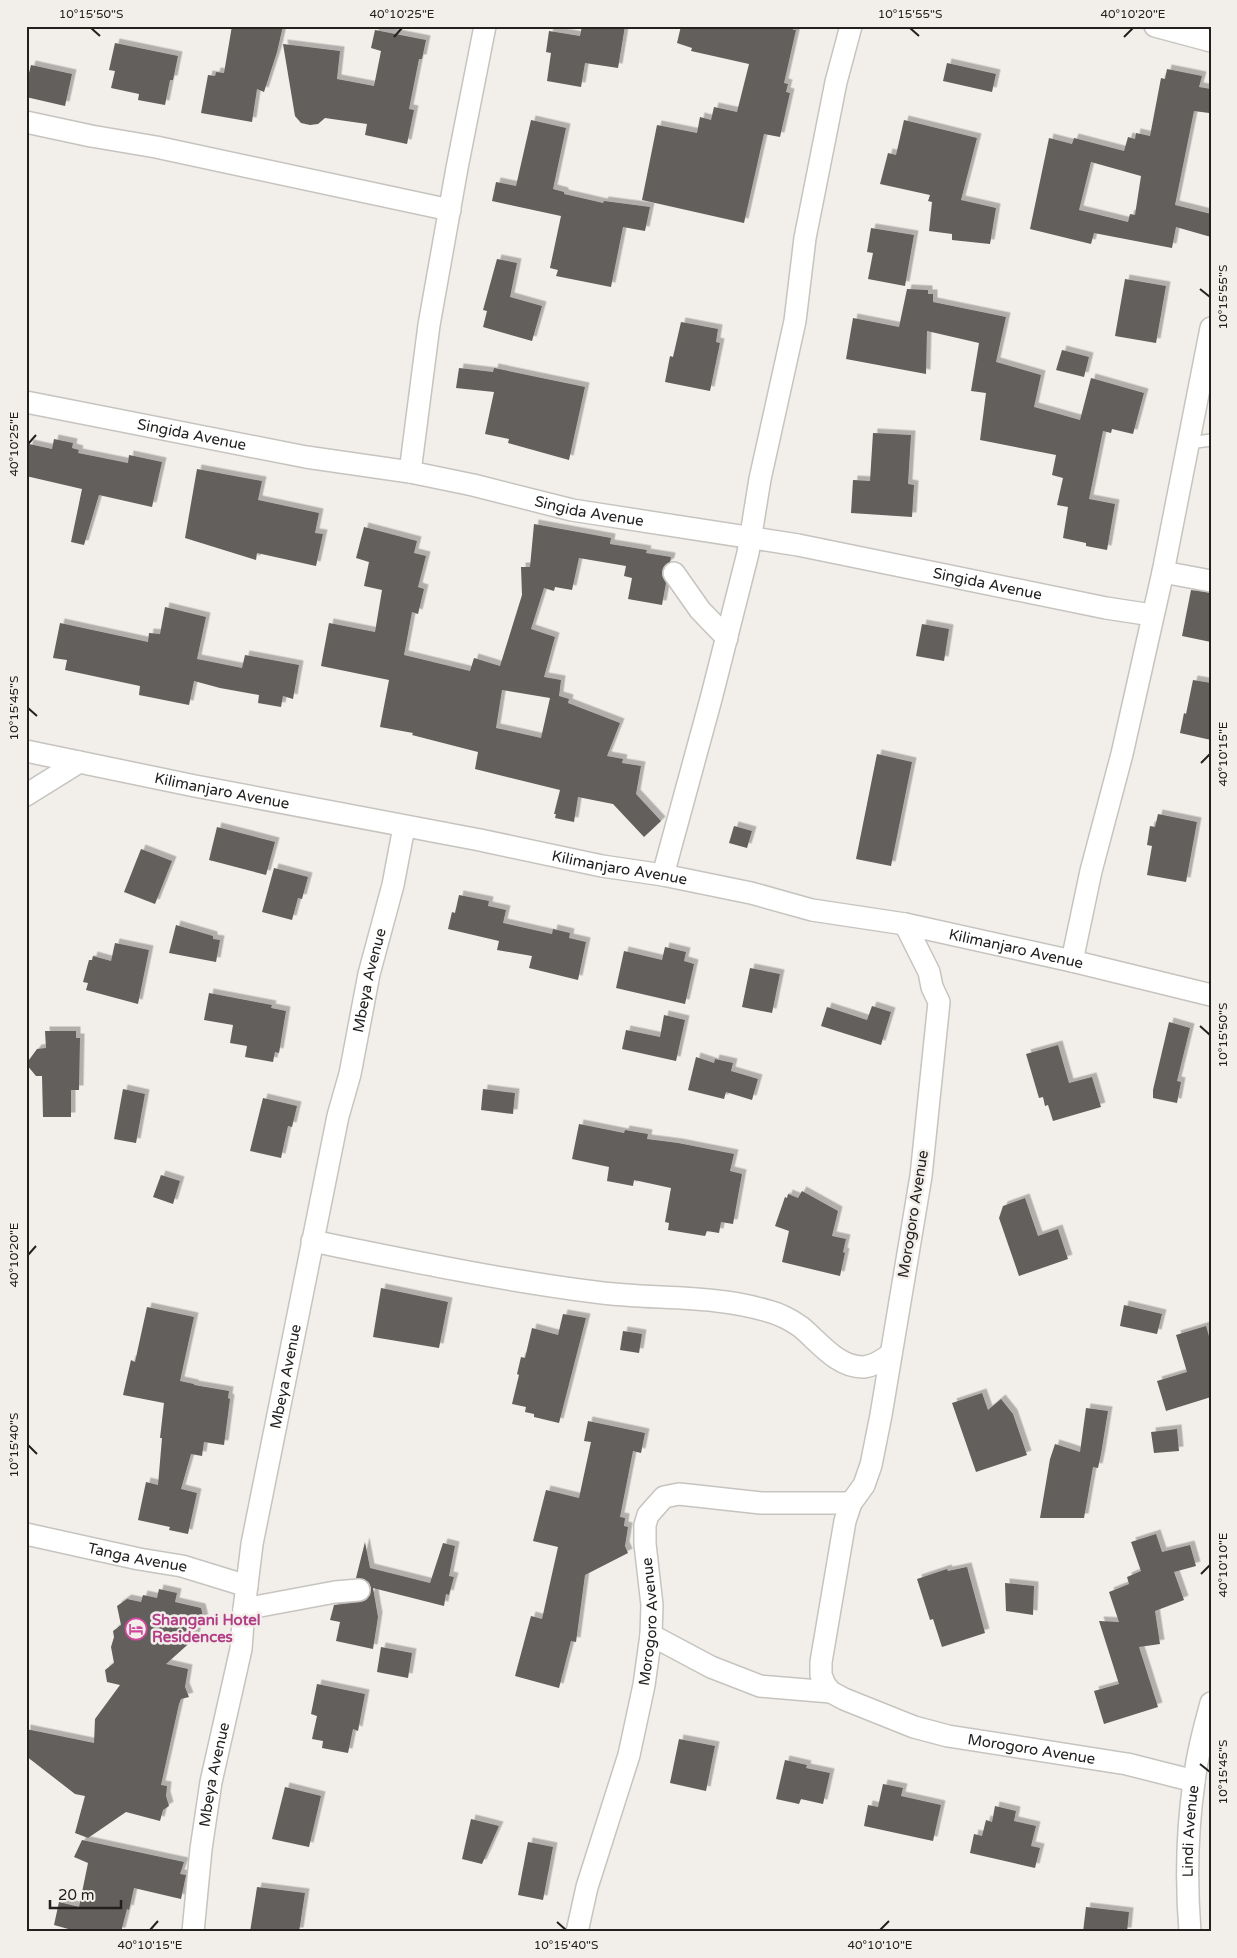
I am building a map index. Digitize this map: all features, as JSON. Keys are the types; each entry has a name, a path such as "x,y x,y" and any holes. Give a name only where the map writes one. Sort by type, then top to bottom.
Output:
{"street":[{"path":"410,472 429,325 485,26"},
{"path":"663,875 748,553 749,538 777,393 795,321 805,238 812,202 836,82 851,26"},
{"path":"1155,26 1211,41"},
{"path":"26,122 450,210"},
{"path":"1072,961 1091,871 1122,754 1163,572 1211,328"},
{"name":"Singida Avenue","path":"26,402 306,457 410,472 473,485 572,510 798,545 1106,608 1152,615"},
{"path":"1163,572 1211,581"},
{"path":"674,573 700,610 727,638"},
{"name":"Kilimanjaro Avenue","path":"26,751 404,827 480,840 602,866 663,875 751,893 812,910 905,924 1072,961 1211,995"},
{"path":"26,795 79,762"},
{"name":"Mbeya Avenue","path":"192,1932 201,1849 211,1782 241,1649 252,1544 270,1449 338,1116 350,1074 369,974 392,885 404,827"},
{"name":"Morogoro Avenue","path":"905,924 929,972 938,1002 921,1176 882,1415 871,1465 864,1485 851,1503 844,1521 822,1655 821,1675 824,1685 831,1692 844,1699 914,1727 948,1736 1127,1764 1194,1781"},
{"path":"312,1241 490,1276 596,1293 740,1304 767,1310 793,1321 829,1352 847,1364 866,1366 881,1361 891,1354"},
{"name":"Morogoro Avenue","path":"577,1932 587,1888 636,1726 651,1636 652,1596 644,1525 648,1515 664,1497 680,1494 761,1504 851,1503"},
{"name":"Tanga Avenue","path":"26,1534 139,1559 182,1566 248,1586"},
{"path":"244,1609 335,1592 359,1590"},
{"path":"651,1636 711,1667 760,1686 831,1692"},
{"name":"Lindi Avenue","path":"1190,1932 1188,1866 1194,1781 1211,1703"}],"lane":[{"path":"1188,443 1211,440"}],"building":[{"path":"232,26 283,26 264,92 257,89 252,122 201,113 208,75 215,76 216,72 224,73"},
{"path":"582,26 625,26 618,68 585,63 581,87 547,81 551,53 546,52 549,31 580,36"},
{"path":"681,26 794,26 793,30 796,30 784,83 788,84 786,92 790,93 780,137 764,134 744,223 642,200 657,125 697,133 700,117 711,120 714,107 737,112 749,64 691,51 692,48 677,43"},
{"path":"375,30 426,40 422,59 419,59 409,109 414,110 407,144 365,135 367,124 325,118 318,124 301,123 295,116 283,44 340,51 337,79 374,86 381,51 371,48"},
{"path":"115,43 178,56 173,80 170,80 165,105 138,100 139,94 111,88 115,71 109,70"},
{"path":"947,63 996,74 992,92 943,81"},
{"path":"31,65 72,74 65,106 26,97 26,72 29,73"},
{"path":"1167,69 1202,76 1199,87 1211,89 1209,113 1194,111 1175,205 1211,214 1211,237 1176,227 1172,248 1094,233 1091,244 1030,229 1049,138 1072,144 1074,138 1124,151 1128,137 1135,139 1136,133 1150,136 1161,78 1165,79","holes":["1091,162 1141,176 1135,215 1130,214 1128,222 1079,210"]},
{"path":"531,120 566,128 553,189 564,192 564,194 603,203 604,201 650,207 645,231 623,227 611,287 556,276 558,270 550,268 561,216 492,201 496,182 516,186"},
{"path":"904,120 977,138 961,200 996,208 990,244 952,240 952,234 929,231 932,202 928,201 930,195 880,184 888,153 896,155"},
{"path":"871,228 914,235 905,286 868,279 873,253 867,252"},
{"path":"497,259 517,263 510,297 542,306 532,341 483,327 487,311 483,310"},
{"path":"1125,279 1166,286 1156,343 1115,336"},
{"path":"907,289 928,290 928,294 933,294 933,302 1006,317 996,362 1041,375 1034,407 1080,420 1091,378 1144,393 1133,434 1112,429 1111,433 1103,431 1089,499 1115,504 1107,550 1086,546 1086,543 1063,538 1068,507 1057,505 1063,478 1052,475 1056,455 980,440 986,393 971,391 979,343 927,331 926,374 846,359 853,318 899,327"},
{"path":"681,322 718,329 716,342 720,343 710,391 665,382 670,356 673,357"},
{"path":"1062,350 1089,357 1084,377 1056,370"},
{"path":"459,368 493,372 494,368 585,387 569,460 508,443 509,439 485,434 494,392 456,388"},
{"path":"873,433 911,435 908,484 914,485 912,517 851,513 853,480 870,481"},
{"path":"54,439 73,443 72,448 79,450 78,453 128,463 129,455 162,462 152,507 99,495 84,545 71,542 82,489 26,476 26,455 29,444 52,449"},
{"path":"197,469 262,481 258,500 319,513 315,533 323,534 316,566 257,553 256,560 185,538"},
{"path":"534,524 611,538 610,544 647,550 646,553 671,557 670,562 663,568 662,575 666,583 662,605 628,599 632,578 624,576 626,566 579,558 572,590 555,587 554,591 544,588 531,629 555,637 544,677 561,680 559,696 569,699 568,703 620,723 607,756 623,759 622,763 641,766 636,794 661,821 644,837 613,804 578,797 574,822 555,818 556,814 554,814 560,790 475,769 478,752 412,735 413,733 380,727 389,680 321,666 329,623 375,632 382,590 364,586 369,562 356,558 364,527 417,541 414,553 426,556 418,587 424,589 418,614 412,612 404,655 470,671 474,658 500,666 522,595 521,567 530,567","holes":["502,690 550,698 541,738 496,728"]},
{"path":"1191,590 1211,593 1211,642 1182,636"},
{"path":"165,607 206,617 197,659 242,668 245,655 299,665 293,699 283,696 281,707 258,703 259,695 194,681 189,705 139,695 140,686 65,670 67,660 53,658 60,623 148,642 149,633 160,634"},
{"path":"922,624 949,629 944,661 916,656"},
{"path":"1193,680 1211,683 1211,740 1180,733"},
{"path":"877,754 912,762 891,866 856,859"},
{"path":"1158,814 1197,822 1186,882 1147,875 1152,846 1147,845 1150,826 1155,827"},
{"path":"734,826 752,831 747,848 729,843"},
{"path":"217,827 275,842 266,875 209,860"},
{"path":"141,849 172,861 155,904 124,892"},
{"path":"274,868 308,877 302,899 298,898 292,920 262,912"},
{"path":"459,895 489,901 488,906 506,910 503,923 552,934 553,929 570,933 569,938 586,942 578,980 529,968 532,956 497,950 499,941 448,929 452,912 455,913"},
{"path":"176,925 213,936 213,939 220,940 216,962 169,953"},
{"path":"115,943 149,950 138,1004 86,990 88,983 83,982 89,960 92,960 93,956 111,961"},
{"path":"665,947 686,952 684,961 694,964 685,1004 616,988 624,951 662,960"},
{"path":"750,968 780,974 772,1013 742,1007"},
{"path":"209,993 272,1005 271,1008 286,1011 279,1053 275,1052 273,1062 245,1057 247,1046 230,1043 233,1025 204,1020"},
{"path":"872,1006 891,1012 881,1045 821,1026 827,1007 867,1020"},
{"path":"664,1015 685,1020 676,1061 622,1049 626,1030 660,1037"},
{"path":"1169,1022 1190,1028 1177,1081 1181,1082 1177,1103 1153,1098 1153,1090"},
{"path":"45,1031 76,1031 76,1038 80,1038 79,1090 71,1090 71,1117 43,1117 42,1076 36,1076 26,1064 37,1049 46,1048"},
{"path":"1058,1045 1069,1083 1092,1077 1101,1107 1053,1121 1048,1105 1045,1106 1043,1097 1039,1098 1026,1054"},
{"path":"696,1057 714,1063 715,1059 733,1063 731,1071 758,1079 752,1100 726,1092 724,1099 688,1090"},
{"path":"123,1089 145,1094 136,1143 114,1139"},
{"path":"483,1089 515,1093 513,1114 481,1110"},
{"path":"263,1098 297,1106 292,1127 288,1126 281,1158 250,1151"},
{"path":"579,1124 624,1133 625,1130 648,1134 647,1139 734,1154 730,1171 742,1174 733,1224 721,1222 719,1233 707,1231 705,1236 668,1230 669,1223 665,1222 671,1188 634,1180 633,1186 607,1181 609,1167 572,1159"},
{"path":"161,1175 180,1181 173,1204 153,1197"},
{"path":"802,1191 838,1211 832,1236 846,1239 840,1276 782,1262 789,1231 775,1226 785,1197 787,1198 788,1194 798,1198"},
{"path":"1025,1198 1038,1236 1058,1229 1068,1259 1019,1276 999,1218 1003,1206"},
{"path":"381,1288 448,1302 439,1348 373,1337"},
{"path":"1124,1305 1162,1314 1157,1334 1120,1326"},
{"path":"147,1307 194,1317 180,1381 229,1391 228,1398 230,1399 224,1445 204,1442 202,1456 191,1454 181,1489 197,1493 188,1534 169,1530 170,1527 138,1520 146,1482 158,1485 164,1403 123,1395 131,1360 135,1362"},
{"path":"563,1314 586,1318 559,1423 534,1417 534,1414 525,1412 526,1407 512,1404 521,1357 525,1358 532,1328 558,1335"},
{"path":"1206,1326 1211,1343 1211,1397 1166,1411 1157,1381 1187,1372 1176,1335"},
{"path":"623,1331 642,1334 639,1353 620,1350"},
{"path":"982,1393 988,1410 1001,1399 1013,1414 1027,1455 976,1472 952,1403"},
{"path":"1086,1408 1108,1411 1098,1468 1093,1467 1084,1518 1040,1518 1050,1459 1055,1444 1080,1452"},
{"path":"588,1421 645,1433 641,1453 633,1451 620,1517 625,1518 624,1526 628,1527 625,1546 628,1553 585,1575 576,1642 571,1641 559,1688 515,1676 531,1616 542,1619 558,1547 533,1541 546,1490 579,1498 591,1442 584,1441"},
{"path":"1177,1429 1179,1451 1154,1453 1151,1432"},
{"path":"1156,1534 1162,1552 1190,1545 1196,1566 1174,1572 1184,1600 1155,1611 1160,1644 1139,1647 1158,1707 1104,1724 1094,1691 1119,1684 1099,1621 1119,1622 1109,1592 1129,1584 1127,1577 1141,1571 1131,1542"},
{"path":"365,1542 370,1568 430,1583 443,1543 455,1546 449,1576 454,1577 449,1595 446,1594 444,1606 373,1588 378,1617 373,1649 336,1641 340,1622 330,1620 334,1605 361,1602 370,1595 371,1588 369,1583 364,1579 356,1578"},
{"path":"967,1567 985,1633 942,1647 933,1619 930,1620 917,1579 947,1569 948,1571"},
{"path":"1005,1583 1034,1586 1033,1615 1006,1611"},
{"path":"159,1589 177,1593 175,1602 201,1608 204,1620 198,1625 195,1638 166,1664 188,1669 185,1687 189,1697 181,1699 179,1704 161,1785 167,1786 166,1796 169,1806 163,1810 160,1821 126,1812 88,1838 75,1833 85,1796 75,1794 26,1756 26,1729 94,1743 95,1719 120,1685 107,1682 105,1670 114,1663 111,1647 114,1637 113,1631 121,1625 117,1606 127,1599 141,1602 143,1595 157,1598"},
{"path":"381,1647 412,1653 408,1678 377,1672"},
{"path":"317,1684 365,1694 358,1731 353,1729 348,1753 322,1748 323,1741 312,1739 317,1716 311,1714"},
{"path":"679,1739 715,1746 706,1791 670,1783"},
{"path":"785,1760 807,1765 806,1768 830,1773 823,1804 801,1799 799,1804 776,1799"},
{"path":"883,1784 903,1788 901,1796 941,1805 933,1841 864,1826 868,1805 878,1807"},
{"path":"285,1787 321,1796 309,1847 272,1839"},
{"path":"995,1806 1016,1811 1014,1821 1036,1826 1031,1846 1040,1848 1035,1868 970,1853 974,1834 982,1836 986,1820 992,1822"},
{"path":"471,1819 499,1826 482,1864 462,1859"},
{"path":"82,1840 184,1862 180,1874 186,1875 181,1899 134,1888 121,1932 79,1932 54,1925 59,1902 79,1907 88,1863 74,1857"},
{"path":"528,1842 553,1847 543,1900 518,1895"},
{"path":"257,1887 305,1893 299,1932 250,1932"},
{"path":"1086,1907 1129,1912 1127,1932 1083,1932"}],"place":[{"name":"Shangani Hotel Residences","path":"136,1629"}]}
